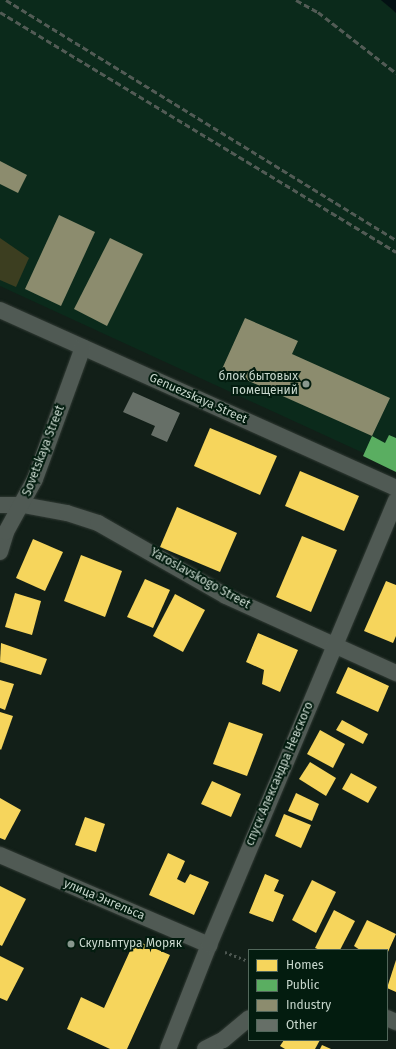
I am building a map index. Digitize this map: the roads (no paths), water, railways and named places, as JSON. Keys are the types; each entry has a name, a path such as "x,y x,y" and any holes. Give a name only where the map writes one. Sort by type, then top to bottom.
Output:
{"street":[{"name":"Genuezskaya Street","path":"0,310 396,488"},
{"name":"Sovetskaya Street","path":"0,552 6,532 23,504 35,479 83,347"},
{"name":"спуск Александра Невского","path":"168,1049 209,945 334,645 396,501"},
{"path":"0,505 23,504"},
{"name":"Yaroslavskogo Street","path":"23,504 67,513 98,523 226,596 396,673"},
{"name":"улица Энгельса","path":"0,856 209,945"},
{"path":"205,1049 222,1040 248,1019"}],"railway":[{"path":"6,0 396,240"},
{"path":"296,0 318,12 396,73"},
{"path":"0,12 396,252"}],"place":[{"name":"блок бытовых помещений","path":"306,384"},
{"name":"Скульптура Моряк","path":"71,944"}]}
